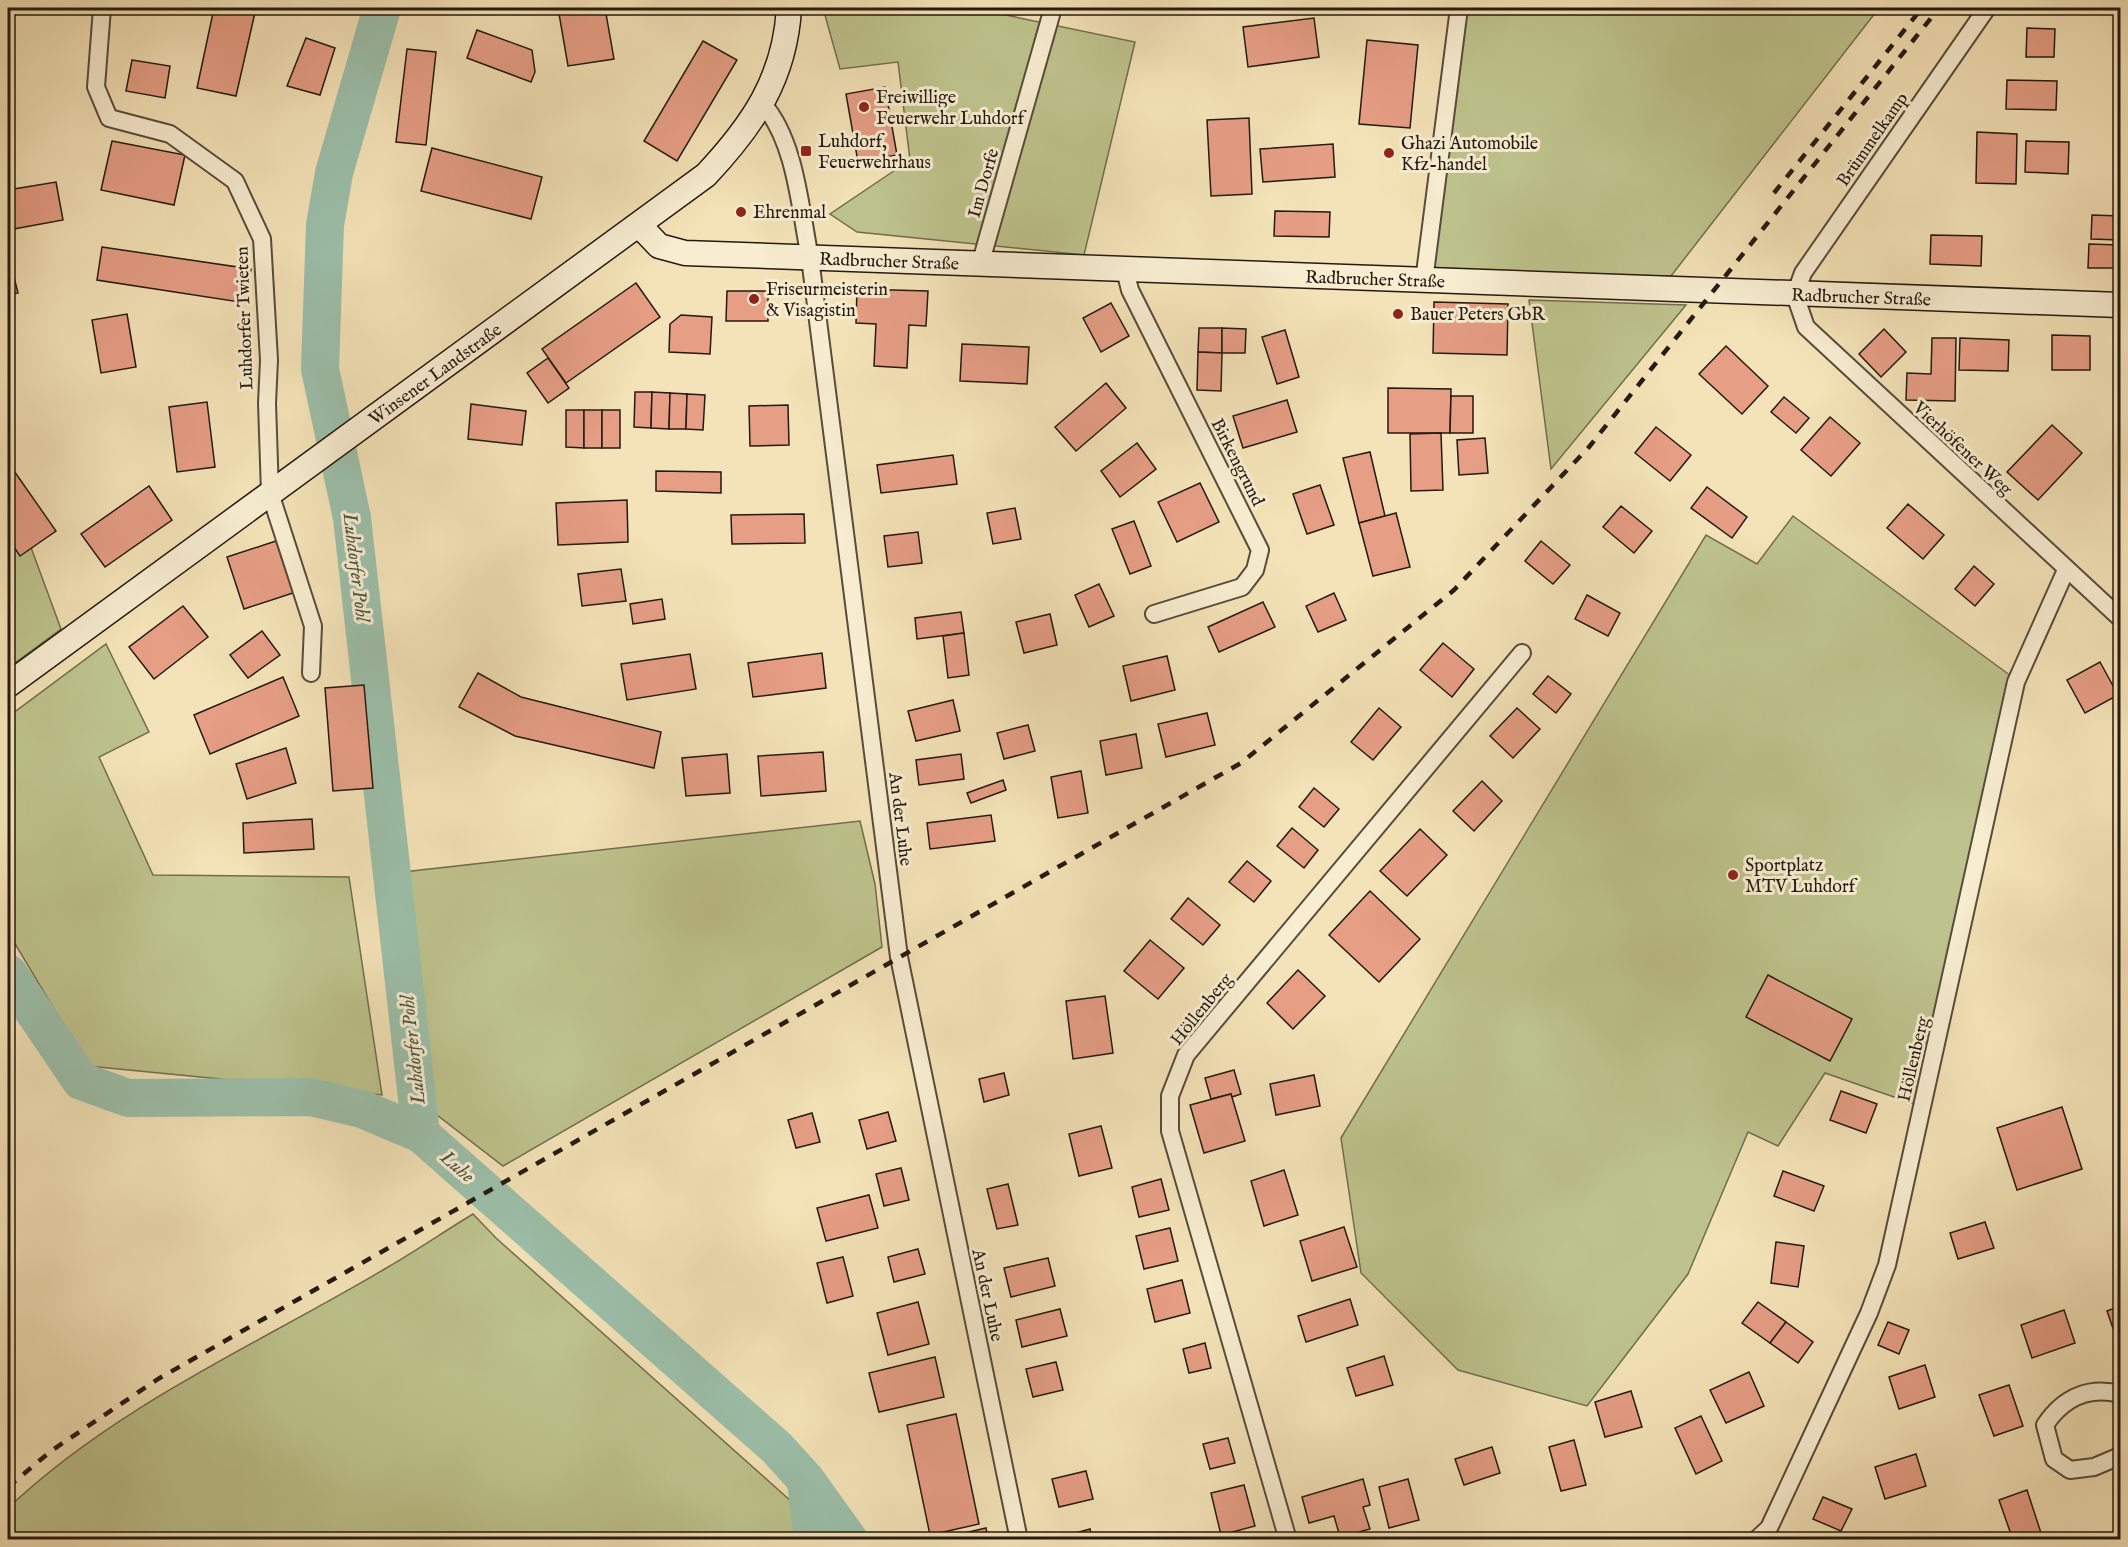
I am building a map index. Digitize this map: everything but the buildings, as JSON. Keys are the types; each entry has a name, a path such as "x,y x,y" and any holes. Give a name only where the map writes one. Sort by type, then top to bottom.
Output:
{"street":[{"name":"Luhdorfer Twieten","path":"102,8 96,87 109,118 170,134 235,181 262,239 269,360 267,404 270,493 313,626 311,673"},
{"name":"Winsener Landstraße","path":"8,685 640,226 706,175 735,144 763,104 780,62 789,8"},
{"name":"Im Dorfe","path":"980,265 1053,8"},
{"path":"1424,281 1459,8"},
{"name":"Brümmelkamp","path":"1795,295 1803,273 1987,8"},
{"name":"An der Luhe","path":"763,104 780,127 789,154 810,258 899,957 1019,1539"},
{"name":"Radbrucher Straße","path":"640,226 658,246 685,253 1795,295 2121,305"},
{"name":"Birkengrund","path":"1125,270 1130,290 1260,550 1255,570 1242,587 1154,614"},
{"name":"Vierhöfener Weg","path":"1795,295 1806,327 2066,570 2121,618"},
{"name":"Höllenberg","path":"1756,1539 1768,1528 1774,1517 1869,1313 1887,1265 2016,682 2066,570"},
{"name":"Höllenberg","path":"1288,1539 1170,1131 1170,1096 1186,1056 1522,653"},
{"path":"2121,1395 2109,1392 2080,1395 2057,1407 2045,1425 2054,1459 2070,1470 2094,1467 2121,1456"}],"green space":[{"path":"823,8 972,8 1135,42 1084,255 857,232 830,214 910,160 898,62 840,69"},
{"path":"1465,8 1879,8 1671,276 1430,273"},
{"path":"1529,300 1686,305 1551,469"},
{"path":"8,485 61,629 8,668"},
{"name":"Sportplatz MTV Luhdorf","path":"1793,516 2011,676 1914,1104 1825,1073 1778,1146 1748,1132 1688,1274 1587,1406 1458,1370 1361,1273 1341,1138 1706,535 1757,564"},
{"path":"106,644 149,732 99,757 153,875 349,877 382,1095 88,1066 8,932 8,717"},
{"path":"860,821 875,884 882,947 503,1166 428,1108 394,873"},
{"path":"473,1214 496,1238 801,1510 802,1539 8,1539 8,1508 96,1437 191,1377 388,1267"}],"waterway":[{"name":"Luhdorfer Pohl","path":"382,8 334,173 325,225 320,369 352,518 421,1134"},
{"name":"Luhe","path":"8,973 81,1081 128,1098 311,1097 362,1109 421,1134 777,1448 806,1480 849,1540"},
{"name":"Luhe","path":"806,1482 813,1540"}],"railway":[{"path":"1774,193 1922,8"},
{"path":"8,1487 51,1451 158,1379 1241,763 1454,590 1589,447 1939,8"}],"place":[{"name":"Freiwillige Feuerwehr Luhdorf","path":"864,107"},
{"name":"Luhdorf, Feuerwehrhaus","path":"806,151"},
{"name":"Ghazi Automobile Kfz-handel","path":"1389,153"},
{"name":"Ehrenmal","path":"741,212"},
{"name":"Friseurmeisterin & Visagistin","path":"754,299"},
{"name":"Bauer Peters GbR","path":"1398,314"},
{"name":"Sportplatz MTV Luhdorf","path":"1733,875"}]}
